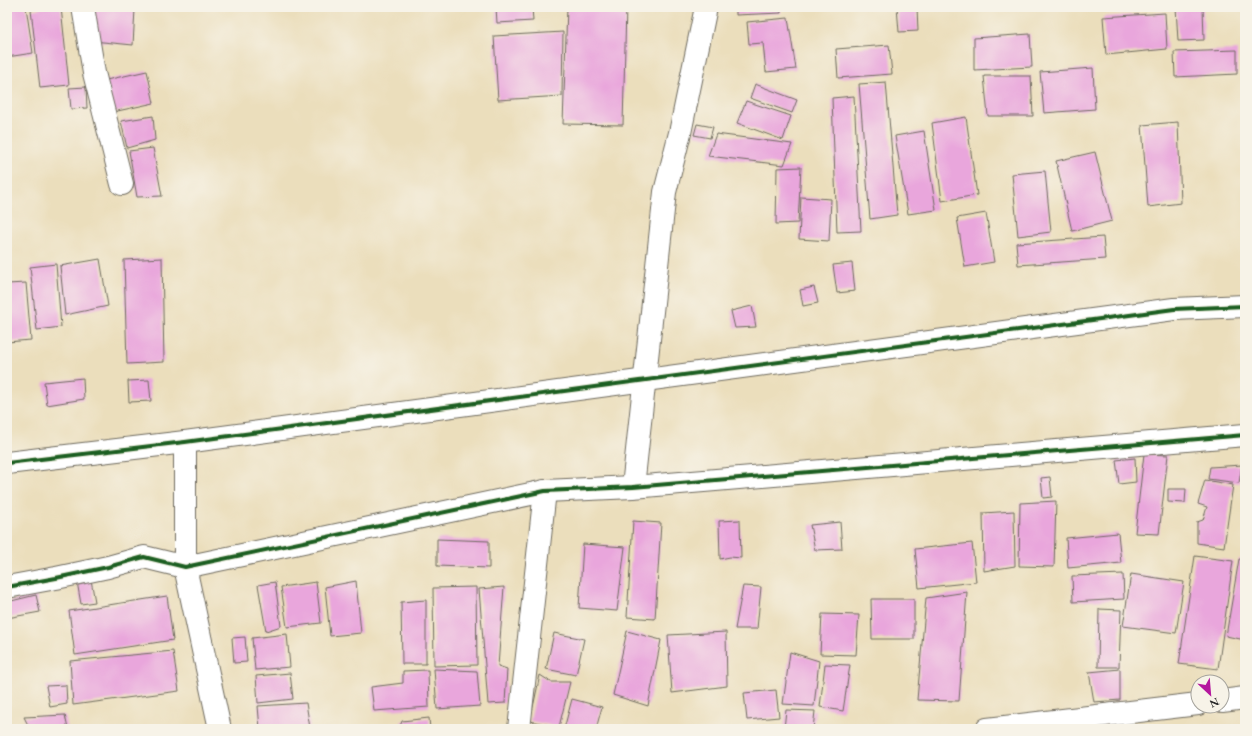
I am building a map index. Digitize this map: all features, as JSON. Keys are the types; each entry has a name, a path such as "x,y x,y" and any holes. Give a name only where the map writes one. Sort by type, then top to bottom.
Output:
{"street":[{"path":"83,7 93,65 122,184"},
{"path":"633,487 665,192 680,133 706,7"},
{"path":"7,463 185,442 1174,309 1245,306"},
{"path":"7,587 108,567 144,557 184,567 545,492 633,487 1245,435"},
{"path":"185,442 184,567 220,729"},
{"path":"519,729 545,492"},
{"path":"1230,700 1245,698"},
{"path":"987,729 1190,705"}],"building":[{"path":"7,7 26,7 33,53 7,57"},
{"path":"46,7 61,7 69,85 40,88 31,10"},
{"path":"496,7 532,7 533,21 497,23"},
{"path":"567,7 626,7 623,125 563,124"},
{"path":"736,7 781,7 781,13 736,15"},
{"path":"897,7 917,7 918,31 899,32"},
{"path":"1176,7 1203,7 1204,40 1178,41"},
{"path":"95,8 135,9 133,45 93,41"},
{"path":"1165,13 1167,49 1106,55 1103,17"},
{"path":"788,18 796,69 766,72 763,43 749,44 747,22"},
{"path":"563,32 562,96 498,100 494,36"},
{"path":"1030,34 1032,67 974,70 974,38"},
{"path":"889,45 892,74 838,78 836,49"},
{"path":"1237,50 1237,74 1175,77 1174,52"},
{"path":"1093,68 1095,109 1044,113 1040,72"},
{"path":"147,71 154,103 113,112 106,80"},
{"path":"984,76 1031,76 1033,116 988,116"},
{"path":"886,82 897,215 870,219 859,84"},
{"path":"755,84 797,100 792,113 750,98"},
{"path":"86,87 87,108 71,109 69,88"},
{"path":"854,96 861,231 837,232 832,98"},
{"path":"746,101 791,116 783,140 737,123"},
{"path":"153,116 155,140 127,148 121,121"},
{"path":"966,117 977,195 942,201 932,123"},
{"path":"1178,122 1181,203 1148,207 1142,125"},
{"path":"697,124 713,127 710,138 694,135"},
{"path":"924,131 936,210 908,214 895,136"},
{"path":"716,134 792,144 784,165 708,156"},
{"path":"153,148 162,196 137,197 129,151"},
{"path":"1095,152 1112,221 1072,231 1056,161"},
{"path":"801,167 798,223 776,224 777,168"},
{"path":"1045,171 1051,232 1018,236 1012,174"},
{"path":"801,197 831,199 829,241 799,239"},
{"path":"986,213 994,262 965,267 957,218"},
{"path":"1103,237 1105,259 1018,265 1016,243"},
{"path":"162,258 164,362 127,364 124,260"},
{"path":"100,259 108,306 65,315 60,266"},
{"path":"852,263 855,291 837,293 833,265"},
{"path":"56,264 61,327 37,330 30,267"},
{"path":"26,283 31,340 7,342 7,284"},
{"path":"814,287 818,303 803,306 800,290"},
{"path":"752,306 756,327 735,328 731,311"},
{"path":"83,378 84,399 47,405 44,382"},
{"path":"149,380 151,401 129,402 128,381"},
{"path":"1144,454 1168,455 1159,534 1135,533"},
{"path":"1135,458 1136,482 1119,484 1116,460"},
{"path":"1242,465 1239,483 1208,479 1210,467"},
{"path":"1050,477 1052,497 1043,498 1041,478"},
{"path":"1205,480 1233,485 1224,547 1197,543 1197,522 1203,520 1207,507 1198,504"},
{"path":"1168,489 1186,489 1185,503 1168,502"},
{"path":"1056,501 1054,567 1019,566 1020,503"},
{"path":"1014,511 1015,566 984,571 983,513"},
{"path":"740,520 741,558 730,557 720,559 719,521"},
{"path":"633,521 661,523 655,619 627,617"},
{"path":"840,522 842,549 815,550 810,525"},
{"path":"1118,533 1121,563 1068,568 1066,538"},
{"path":"437,539 489,541 489,568 437,566"},
{"path":"972,543 976,582 919,588 915,549"},
{"path":"583,544 625,547 617,611 579,608"},
{"path":"1195,556 1233,561 1218,669 1179,664"},
{"path":"1239,559 1245,560 1245,640 1226,636"},
{"path":"90,574 95,602 81,604 76,576"},
{"path":"1123,574 1124,599 1073,602 1072,576"},
{"path":"1131,574 1184,582 1176,633 1123,626"},
{"path":"356,581 361,633 330,636 325,587"},
{"path":"275,582 281,626 266,631 258,585"},
{"path":"316,582 321,623 287,627 281,587"},
{"path":"743,586 761,587 757,629 735,629"},
{"path":"476,587 477,665 434,666 433,588"},
{"path":"504,587 498,666 507,669 505,703 488,704 479,589"},
{"path":"967,592 959,701 917,700 926,598"},
{"path":"36,595 40,612 7,618 7,602"},
{"path":"167,596 173,640 75,655 69,611"},
{"path":"871,599 914,599 914,639 872,639"},
{"path":"426,600 426,664 402,664 401,602"},
{"path":"1099,609 1121,610 1119,667 1098,667"},
{"path":"822,614 859,615 856,655 820,654"},
{"path":"627,631 661,640 648,706 613,695"},
{"path":"726,632 727,686 672,693 668,635"},
{"path":"554,633 584,639 576,675 546,669"},
{"path":"287,634 290,667 255,670 252,638"},
{"path":"245,637 247,662 234,663 232,638"},
{"path":"173,651 179,691 73,705 70,661"},
{"path":"790,652 819,661 814,706 783,704"},
{"path":"825,664 850,665 843,711 820,707"},
{"path":"434,669 477,671 480,706 437,709"},
{"path":"1120,669 1120,700 1094,702 1089,672"},
{"path":"428,670 429,707 374,711 371,687 403,683 403,671"},
{"path":"290,673 293,699 258,703 256,676"},
{"path":"540,675 551,682 570,682 559,727 530,721"},
{"path":"66,685 67,704 50,707 46,686"},
{"path":"776,690 779,717 747,720 744,693"},
{"path":"572,699 602,707 596,729 564,729"},
{"path":"306,703 310,728 260,729 258,706"},
{"path":"786,710 815,711 813,729 784,729"},
{"path":"65,715 68,729 30,729 24,717"},
{"path":"429,718 430,729 399,729 402,721"}],"cycle path":[{"path":"7,463 185,442 1174,309 1245,306"},
{"path":"7,587 108,567 144,557 185,567 545,491 633,487 1245,435"}]}
